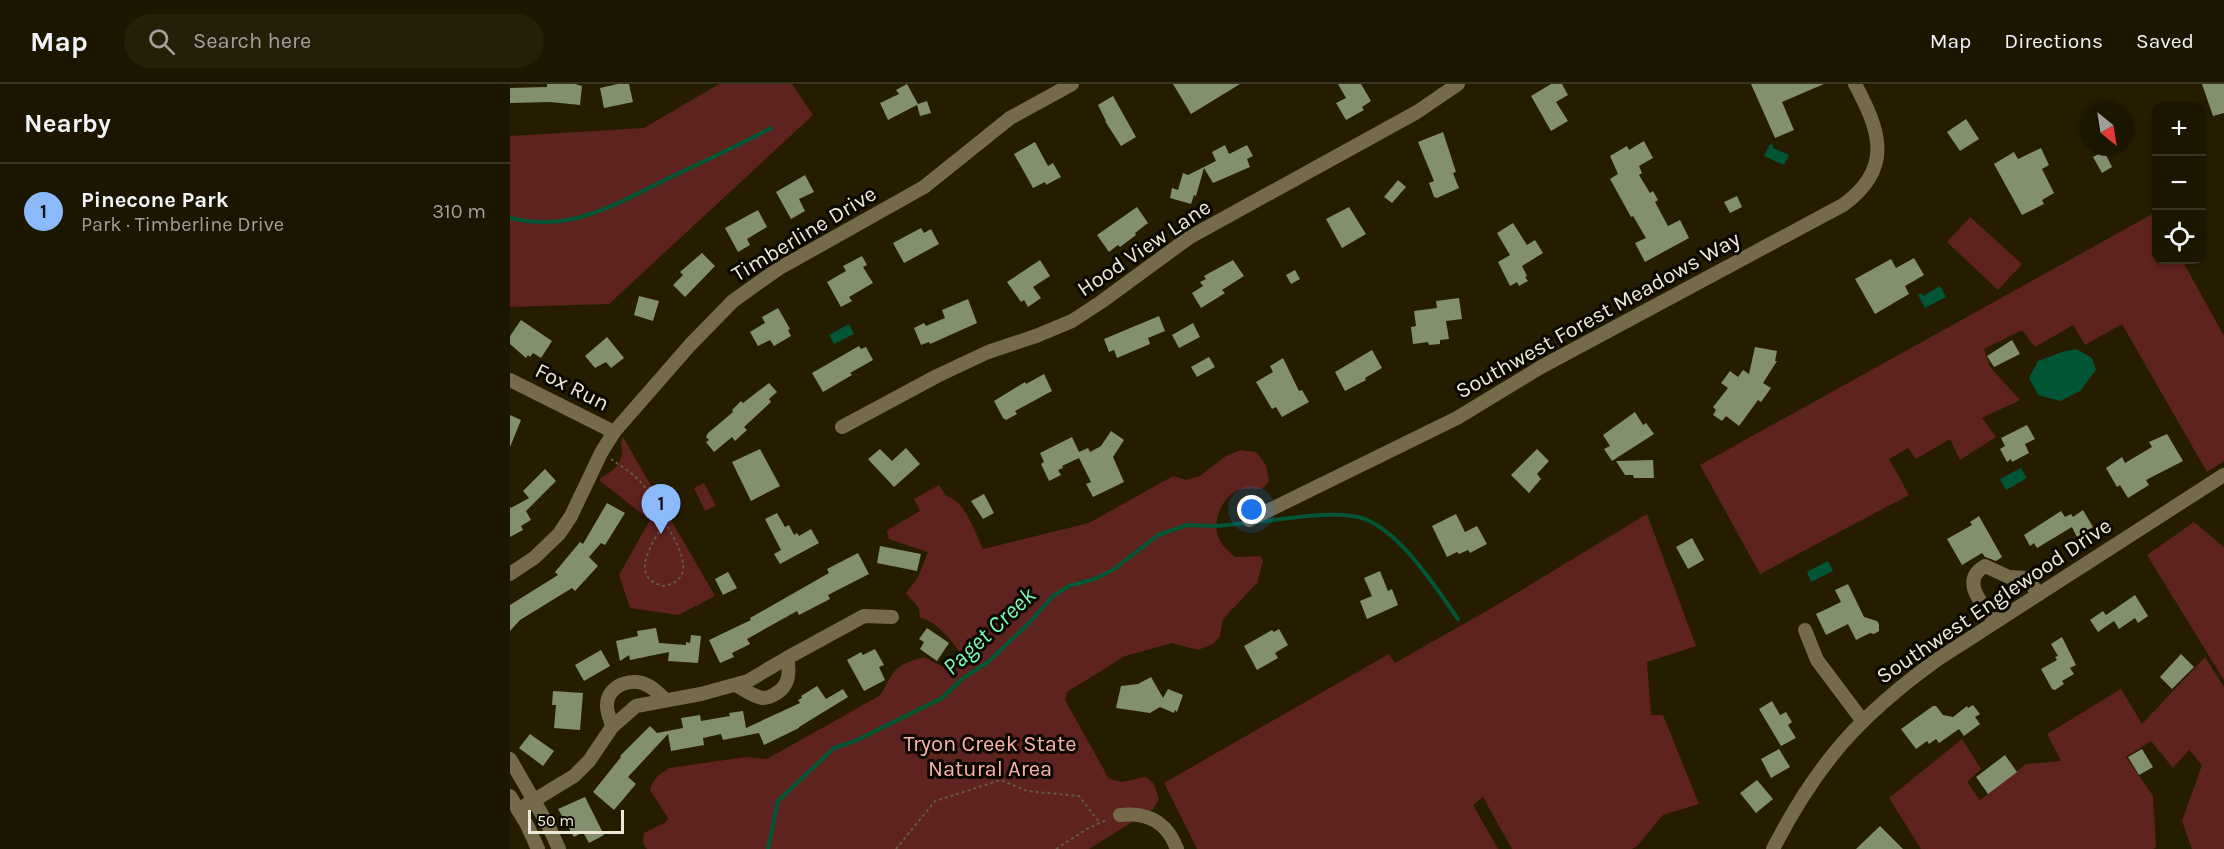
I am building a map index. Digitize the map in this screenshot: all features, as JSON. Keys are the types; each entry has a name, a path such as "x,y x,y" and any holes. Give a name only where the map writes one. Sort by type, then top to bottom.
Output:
{"street":[{"name":"Timberline Drive","path":"510,574 539,554 559,534 614,432 703,331 741,294 778,269 924,188 1010,118 1072,84"},
{"name":"Hood View Lane","path":"842,427 968,361 1072,321 1190,237 1417,112 1458,84"},
{"name":"Southwest Forest Meadows Way","path":"1249,520 1457,418 1541,367 1844,205 1868,180 1876,162 1878,149 1874,121 1855,84"},
{"name":"Fox Run","path":"510,380 614,432"},
{"name":"Southwest Englewood Drive","path":"1773,849 1791,814 1817,773 1862,720 1901,685 2224,475"},
{"path":"1995,622 1972,586 1973,577 1979,569 1985,566 2009,577 2026,578 2039,594"},
{"path":"518,810 574,776 590,761 612,727 636,706 748,681 864,616 892,616"},
{"path":"1805,630 1817,660 1862,720"},
{"path":"736,685 762,698 769,698 780,692 788,683 790,670 787,658"},
{"path":"612,727 607,705 610,694 620,685 632,680 647,685 666,700"},
{"path":"510,759 534,800 558,849"},
{"path":"510,796 538,849"},
{"path":"1120,815 1133,813 1148,816 1158,822 1167,832 1177,849"}],"path":[{"path":"601,453 640,482 665,523 681,553 684,564 679,578 663,586 648,575 646,558 649,547 665,523"},
{"path":"896,849 935,801 1001,780 1027,791 1079,796 1099,822"},
{"path":"1056,849 1099,822 1120,815"}],"green space":[{"path":"719,84 792,84 813,115 609,304 510,307 510,136 644,128"},
{"path":"2152,214 2152,264 2184,264 2224,336 2224,461 2207,472 2122,324 2085,345 2073,325 2035,347 2022,330 1984,349 1990,367 2020,400 1982,418 1996,437 1960,460 1950,439 1916,459 1908,448 1889,459 1909,495 1760,574 1700,465"},
{"path":"1970,217 2022,264 1998,290 1947,242"},
{"path":"623,437 715,596 678,615 630,608 619,575 650,520 599,480 614,469 619,462"},
{"name":"Tryon Creek State Natural Area","path":"1240,450 1256,452 1266,465 1269,482 1262,489 1238,490 1232,493 1219,511 1217,532 1222,544 1235,557 1261,556 1263,561 1257,583 1223,619 1220,636 1213,644 1198,650 1172,643 1125,656 1067,692 1065,700 1109,779 1122,782 1146,777 1154,784 1159,799 1153,809 1089,849 647,849 643,843 644,833 666,822 668,818 650,790 655,779 669,768 746,757 767,759 879,696 894,672 904,664 924,657 943,667 957,658 960,653 953,643 932,623 920,618 919,608 906,593 918,577 928,552 889,539 887,532 920,511 914,499 939,485 946,496 953,499 964,510 983,549 1089,523 1173,476 1186,480 1200,476 1226,456"},
{"path":"704,483 716,506 705,511 694,488"},
{"path":"1647,514 1696,646 1647,662 1651,715 1663,715 1699,804 1663,815 1632,849 1512,849 1483,797 1473,805 1498,849 1197,849 1164,783 1389,654 1395,663 1497,605"},
{"path":"2194,522 2224,547 2224,680 2147,555"},
{"path":"2205,657 2224,687 2224,849 2192,849 2182,821 2202,765 2189,750 2173,768 2151,741 2126,757 2153,796 2156,846 2154,849 1921,849 1889,798 1962,739 1981,769 1967,782 1980,800 2026,764 2061,761 2047,734 2121,689 2142,724"}],"shaded area":[{"path":"1770,144 1773,148 1789,155 1784,165 1764,156"},
{"path":"1940,286 1946,297 1925,308 1918,295 1921,293 1923,296"},
{"path":"849,324 854,334 834,344 829,335"},
{"path":"2076,349 2092,358 2096,370 2080,391 2060,401 2038,395 2029,378 2038,361"},
{"path":"2021,468 2027,478 2006,490 2000,479"},
{"path":"1828,561 1833,571 1811,582 1807,572"}],"building":[{"path":"547,84 582,86 580,105 550,102 510,103 510,88 547,87"},
{"path":"629,84 633,102 604,108 600,88"},
{"path":"907,84 918,104 927,101 931,113 920,116 917,105 888,120 880,103 899,94 896,90"},
{"path":"1173,84 1240,84 1191,114"},
{"path":"1338,84 1361,84 1371,101 1362,107 1364,110 1346,120 1336,103 1346,98"},
{"path":"1551,84 1562,84 1568,95 1556,102 1568,121 1551,131 1531,96"},
{"path":"1751,84 1824,84 1782,102 1794,130 1775,138"},
{"path":"2202,84 2224,84 2224,113 2213,116"},
{"path":"1113,96 1136,137 1121,146 1098,105"},
{"path":"1966,119 1979,139 1960,151 1947,132"},
{"path":"1443,132 1459,188 1437,198 1434,197 1429,183 1434,181 1418,142"},
{"path":"1644,141 1653,158 1639,166 1642,173 1639,175 1650,193 1653,191 1658,200 1655,202 1668,226 1680,220 1689,238 1645,262 1635,243 1646,238 1633,216 1631,217 1610,179 1618,174 1610,156 1627,146 1629,150"},
{"path":"1035,142 1048,166 1053,163 1061,177 1046,185 1045,182 1033,188 1014,154"},
{"path":"1225,145 1229,154 1247,145 1253,156 1247,159 1250,167 1213,183 1204,168 1196,196 1194,195 1191,204 1170,198 1172,188 1178,190 1183,173 1188,175 1216,161 1212,152"},
{"path":"2041,148 2049,165 2042,169 2054,193 2042,200 2044,204 2022,215 1994,164 2014,152 2018,159"},
{"path":"2106,156 2112,167 2102,173 2093,157"},
{"path":"805,175 814,192 799,199 805,211 791,219 776,192"},
{"path":"1398,180 1406,187 1392,203 1384,197"},
{"path":"1737,196 1742,207 1730,213 1724,202"},
{"path":"1137,207 1148,223 1120,247 1118,245 1109,252 1097,235"},
{"path":"1349,207 1366,234 1342,248 1326,219"},
{"path":"758,210 767,227 747,239 750,245 738,252 725,228"},
{"path":"1513,223 1527,245 1535,240 1543,253 1522,266 1528,281 1519,286 1517,282 1510,286 1498,262 1510,255 1497,233"},
{"path":"921,228 924,233 931,229 939,244 904,263 893,243"},
{"path":"702,253 715,266 685,297 673,285 683,275 680,272"},
{"path":"862,256 867,265 863,267 873,283 849,297 852,301 841,307 827,282 846,271 843,266"},
{"path":"1914,258 1924,275 1905,286 1909,294 1875,314 1855,279 1891,259 1896,268"},
{"path":"1040,260 1050,276 1033,287 1041,298 1028,307 1024,300 1021,302 1007,282"},
{"path":"1233,260 1244,276 1222,290 1225,293 1201,308 1192,293 1203,286 1200,282 1206,279 1204,276"},
{"path":"1295,270 1300,279 1291,284 1286,275"},
{"path":"639,296 659,301 653,321 634,315"},
{"path":"1459,298 1462,319 1446,321 1449,339 1440,340 1440,344 1429,345 1428,342 1413,344 1411,327 1416,326 1414,311 1437,308 1436,301"},
{"path":"968,299 977,323 930,344 929,342 921,345 914,328 945,318 942,310"},
{"path":"778,308 790,329 788,330 791,336 774,346 770,340 758,346 750,332 765,323 762,317"},
{"path":"1159,316 1165,331 1148,338 1150,344 1117,358 1114,350 1109,352 1104,339"},
{"path":"521,320 552,341 541,358 533,353 526,358 510,344 510,336"},
{"path":"1193,323 1200,337 1179,348 1172,335"},
{"path":"607,337 624,358 611,368 606,362 595,368 585,356"},
{"path":"2012,340 2020,354 1994,367 1987,356"},
{"path":"859,346 861,349 866,347 873,360 823,392 812,373"},
{"path":"1755,347 1777,351 1775,361 1777,361 1763,383 1771,388 1761,402 1758,400 1739,426 1726,416 1722,421 1713,415 1716,410 1713,407 1728,388 1721,383 1730,371 1738,377 1743,370 1749,374"},
{"path":"1372,350 1382,368 1345,391 1335,372"},
{"path":"1209,357 1215,367 1197,377 1191,367"},
{"path":"1283,358 1299,391 1302,390 1309,402 1282,417 1276,407 1272,409 1256,382 1273,372 1270,366"},
{"path":"1044,374 1052,391 1015,411 1017,414 1006,420 1003,418 994,401 1025,382 1026,384"},
{"path":"769,383 777,392 769,399 771,402 744,427 747,430 735,441 732,437 714,452 706,442 709,440 706,437 708,433 733,412 732,410 741,401 743,403"},
{"path":"1635,412 1643,425 1646,423 1654,434 1612,461 1604,449 1610,446 1603,435"},
{"path":"510,415 521,420 510,447"},
{"path":"2027,425 2035,439 2025,444 2029,453 2012,462 2011,459 2007,462 2000,449 2005,446 2001,438"},
{"path":"1111,431 1124,440 1113,457 1124,482 1093,497 1086,484 1091,482 1079,458 1062,466 1063,468 1058,470 1061,475 1049,481 1041,464 1044,462 1040,453 1072,437 1079,452 1088,448 1090,452 1101,446"},
{"path":"2167,434 2183,461 2146,480 2149,485 2128,498 2120,485 2117,487 2106,468 2122,457 2125,463 2152,447 2149,442"},
{"path":"906,448 920,464 894,487 868,459 880,449 892,461"},
{"path":"760,449 780,486 751,501 732,462"},
{"path":"1537,449 1549,461 1537,474 1541,479 1529,493 1511,475"},
{"path":"1653,460 1654,478 1634,478 1633,475 1625,475 1616,461"},
{"path":"545,469 556,481 526,511 531,520 521,526 523,530 510,537 510,506 511,508 529,498 523,491"},
{"path":"984,494 994,513 983,519 971,501"},
{"path":"607,503 625,513 605,545 601,543 589,557 598,566 575,591 572,588 520,620 510,631 510,605 558,575 555,572 580,542 583,544"},
{"path":"2083,510 2093,527 2077,537 2072,527 2037,548 2034,543 2030,546 2024,535 2061,511 2065,517 2071,514 2073,517"},
{"path":"777,513 785,527 789,525 794,535 797,533 799,536 811,529 819,543 780,564 774,554 781,550 765,519"},
{"path":"1456,514 1465,532 1477,526 1487,544 1470,553 1468,550 1447,557 1432,526"},
{"path":"1979,516 2002,557 1996,561 1985,557 1982,553 1962,565 1947,539 1972,525 1970,522"},
{"path":"1692,538 1704,560 1688,569 1676,547"},
{"path":"880,546 921,554 917,571 877,563"},
{"path":"858,553 869,574 828,595 830,599 799,615 797,611 747,639 750,644 732,653 734,657 720,663 709,640 751,620 750,618 829,573 827,569"},
{"path":"1380,571 1388,591 1392,589 1398,605 1367,619 1360,601 1372,596 1364,578"},
{"path":"728,572 737,588 723,595 715,579"},
{"path":"1848,584 1864,617 1877,621 1879,624 1879,631 1856,640 1848,624 1826,635 1816,614 1841,602 1835,590"},
{"path":"2135,595 2148,616 2138,623 2135,618 2119,629 2114,621 2098,632 2090,620 2103,611 2106,615"},
{"path":"656,628 659,643 686,645 686,642 690,643 691,635 701,636 698,663 668,661 669,652 630,660 629,655 620,661 616,641 638,636 637,631"},
{"path":"927,628 949,643 937,661 920,649 924,642 919,639"},
{"path":"1279,629 1288,645 1275,653 1278,658 1257,670 1244,646 1272,630 1274,632"},
{"path":"2062,637 2076,665 2070,668 2074,674 2062,681 2064,684 2055,690 2052,689 2041,669 2057,660 2055,657 2058,656 2051,644"},
{"path":"875,649 884,665 879,667 885,680 864,691 847,660 861,652 863,655"},
{"path":"601,650 610,666 584,681 575,665"},
{"path":"2181,654 2194,667 2172,689 2160,677"},
{"path":"1151,677 1163,698 1168,689 1183,695 1177,712 1175,710 1174,713 1160,707 1150,713 1116,708 1121,686 1138,684"},
{"path":"817,686 826,699 843,689 848,697 799,728 764,745 759,733 723,740 721,734 703,738 704,745 671,751 668,734 628,777 636,784 614,810 593,792 620,756 650,726 657,733 683,728 681,718 700,715 701,721 730,716 729,713 743,711 746,728 800,703 798,700 802,698 801,696"},
{"path":"553,691 583,693 580,730 554,728 556,705 552,705"},
{"path":"1772,701 1780,715 1786,712 1792,722 1788,725 1796,738 1781,746 1759,709"},
{"path":"1973,705 1980,714 1975,717 1980,724 1964,736 1959,729 1939,743 1936,739 1929,744 1927,741 1916,749 1901,729 1933,706 1936,706 1943,715 1953,717 1967,706 1968,708"},
{"path":"530,734 554,751 543,766 519,748"},
{"path":"1779,749 1790,767 1771,778 1761,759"},
{"path":"2142,749 2153,767 2139,775 2128,757"},
{"path":"2005,755 2017,772 1988,794 1976,777"},
{"path":"1757,780 1773,799 1756,813 1740,793"},
{"path":"585,797 604,835 589,843 583,832 574,837 558,809"},
{"path":"1880,826 1903,849 1856,849"}],"waterway":[{"path":"510,218 532,222 553,222 592,214 771,128"},
{"name":"Paget Creek","path":"1256,522 1328,515 1352,516 1368,520 1383,529 1413,557 1458,619"},
{"name":"Paget Creek","path":"768,849 778,801 834,748 855,741 942,698 963,678 987,663 1029,623 1053,596 1069,586 1094,579 1113,570 1158,535 1187,525 1217,526 1246,523"}],"place":[{"name":"Pinecone Park","path":"661,534"}]}
